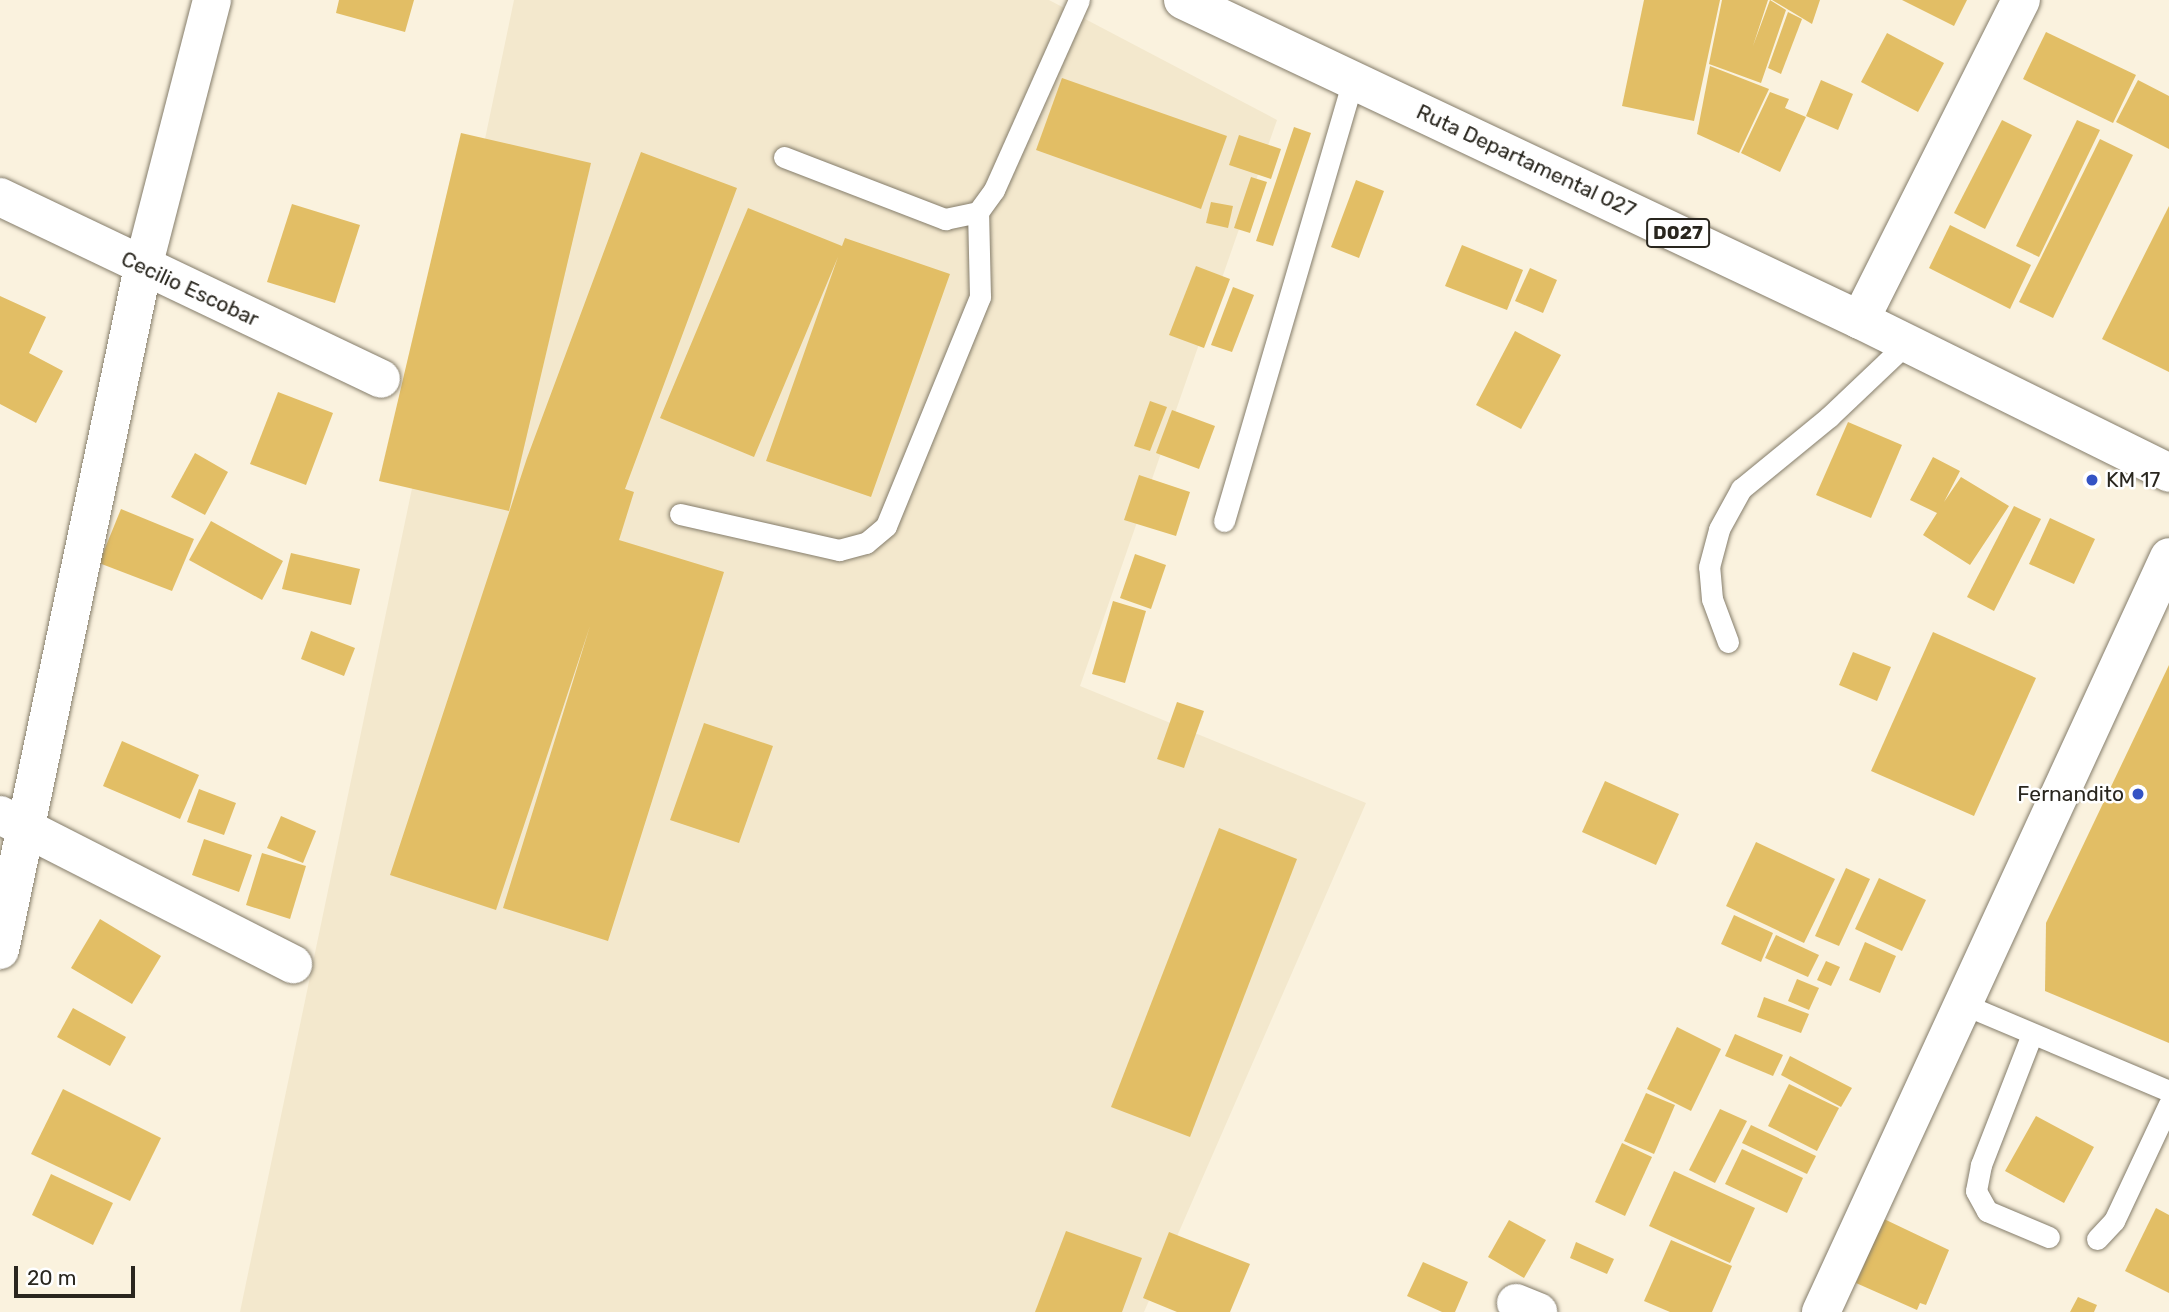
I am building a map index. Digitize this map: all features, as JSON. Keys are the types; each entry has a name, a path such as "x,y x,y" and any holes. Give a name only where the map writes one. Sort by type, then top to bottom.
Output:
{"street":[{"path":"0,950 13,821 143,267 212,0"},
{"name":"Ruta Departamental 027","path":"1183,0 1860,320 2169,472"},
{"path":"1860,320 2021,0"},
{"name":"Cecilio Escobar","path":"0,197 382,379"},
{"path":"1821,1312 2169,557"},
{"path":"13,821 293,964"}],"lane":[{"path":"680,514 839,550 866,543 886,526 980,297 978,212 994,190 1079,0"},
{"path":"1224,521 1353,79"},
{"path":"784,157 945,219 978,212"},
{"path":"1728,642 1712,599 1709,567 1719,529 1741,489 1829,417 1907,343"},
{"path":"1963,1004 2169,1091"},
{"path":"2032,1034 1980,1166 1976,1191 1987,1211 2049,1237"},
{"path":"2097,1239 2114,1221 2169,1104"}],"shaded area":[{"path":"514,0 1049,0 1277,120 1080,686 1366,803 1144,1312 240,1312"}],"building":[{"path":"339,0 414,0 405,32 336,13"},
{"path":"1644,0 1720,0 1694,121 1622,106"},
{"path":"1722,0 1768,0 1753,46 1770,0 1786,10 1761,83 1709,64"},
{"path":"1772,0 1820,0 1812,24"},
{"path":"1902,0 1967,0 1954,26"},
{"path":"1788,12 1802,19 1781,74 1768,68"},
{"path":"2046,32 2136,75 2113,123 2023,79"},
{"path":"1887,33 1944,63 1918,112 1861,82"},
{"path":"1710,66 1769,89 1739,153 1697,134"},
{"path":"1062,78 1227,136 1201,209 1036,150"},
{"path":"1821,80 1853,94 1838,130 1806,116"},
{"path":"2138,80 2169,96 2169,149 2116,122"},
{"path":"1770,92 1789,99 1785,108 1806,117 1780,172 1741,153"},
{"path":"2002,120 2032,135 1985,229 1954,213"},
{"path":"2077,120 2100,130 2039,257 2016,246"},
{"path":"1294,127 1311,133 1273,246 1256,241"},
{"path":"461,133 591,163 509,511 379,481"},
{"path":"1239,135 1281,149 1271,179 1229,165"},
{"path":"2100,139 2133,155 2053,318 2019,302"},
{"path":"641,152 737,188 625,489 634,492 619,540 724,572 608,941 503,908 590,626 496,910 390,875 527,458"},
{"path":"1251,177 1267,182 1250,233 1234,228"},
{"path":"1356,180 1384,191 1359,258 1331,247"},
{"path":"1211,202 1233,206 1228,228 1206,223"},
{"path":"292,204 360,225 335,303 267,282"},
{"path":"2169,206 2169,372 2102,339"},
{"path":"748,208 842,246 845,238 950,274 871,497 766,461 838,257 754,457 660,418"},
{"path":"1950,225 2031,265 2010,309 1929,268"},
{"path":"1462,245 1523,270 1507,310 1445,286"},
{"path":"1196,266 1230,279 1204,348 1169,335"},
{"path":"1530,268 1557,280 1543,313 1515,301"},
{"path":"1233,287 1254,295 1232,352 1211,345"},
{"path":"0,296 46,317 29,353 63,371 36,423 0,404"},
{"path":"1515,331 1561,355 1521,429 1476,405"},
{"path":"278,392 333,413 306,485 250,464"},
{"path":"1150,401 1167,407 1150,451 1134,446"},
{"path":"1172,410 1215,426 1199,469 1156,453"},
{"path":"1848,422 1902,445 1871,518 1816,495"},
{"path":"195,453 228,472 205,515 171,497"},
{"path":"1933,457 1960,471 1944,502 1961,477 2009,506 1970,565 1923,535 1937,513 1910,500"},
{"path":"1139,475 1190,492 1176,536 1124,520"},
{"path":"2014,506 2041,519 1994,611 1967,597"},
{"path":"121,509 194,539 172,591 99,563"},
{"path":"2050,518 2095,539 2074,584 2029,564"},
{"path":"211,521 283,561 262,600 189,560"},
{"path":"291,553 360,569 351,605 282,589"},
{"path":"1135,554 1166,565 1151,609 1120,598"},
{"path":"1113,601 1146,611 1125,683 1092,674"},
{"path":"311,631 355,648 344,676 301,659"},
{"path":"1933,632 2036,678 1974,816 1871,771"},
{"path":"1853,652 1891,667 1877,701 1839,685"},
{"name":"Fernandito","path":"2169,665 2169,1043 2045,991 2046,923"},
{"path":"1177,702 1204,711 1184,768 1157,759"},
{"path":"704,723 773,746 739,843 670,820"},
{"path":"122,741 199,775 180,819 103,786"},
{"path":"1605,781 1679,814 1656,865 1582,832"},
{"path":"199,789 236,803 224,835 187,822"},
{"path":"281,816 316,831 303,863 267,848"},
{"path":"1219,828 1297,859 1190,1137 1111,1107"},
{"path":"204,839 252,855 239,892 192,875"},
{"path":"1756,842 1835,879 1804,943 1726,906"},
{"path":"262,853 306,866 290,919 246,905"},
{"path":"1846,868 1870,879 1839,946 1815,936"},
{"path":"1879,878 1926,900 1902,951 1855,929"},
{"path":"1734,915 1773,933 1761,962 1721,944"},
{"path":"100,919 161,956 132,1004 71,968"},
{"path":"1776,935 1819,955 1808,977 1765,958"},
{"path":"1865,942 1896,956 1880,993 1849,980"},
{"path":"1826,961 1840,967 1831,986 1817,980"},
{"path":"1797,979 1819,988 1809,1010 1788,1001"},
{"path":"1764,997 1809,1014 1801,1033 1757,1017"},
{"path":"73,1008 126,1037 110,1066 57,1037"},
{"path":"1677,1027 1721,1049 1691,1111 1647,1089"},
{"path":"1735,1034 1783,1055 1773,1076 1725,1056"},
{"path":"1790,1056 1852,1088 1841,1107 1781,1075"},
{"path":"1789,1084 1839,1108 1817,1151 1768,1126"},
{"path":"63,1089 161,1138 130,1201 31,1154"},
{"path":"1646,1093 1675,1105 1654,1154 1624,1141"},
{"path":"1720,1109 1747,1121 1715,1183 1689,1170"},
{"path":"2036,1116 2094,1147 2064,1203 2005,1171"},
{"path":"1751,1125 1816,1156 1807,1174 1742,1143"},
{"path":"1622,1143 1652,1157 1625,1216 1595,1202"},
{"path":"1742,1149 1803,1178 1787,1213 1725,1184"},
{"path":"1674,1171 1755,1208 1730,1263 1649,1226"},
{"path":"51,1174 113,1203 93,1245 32,1215"},
{"path":"2156,1208 2169,1215 2169,1293 2125,1271"},
{"path":"1884,1219 1949,1250 1926,1305 1920,1303 1917,1310 1856,1283"},
{"path":"1509,1220 1546,1240 1524,1278 1488,1257"},
{"path":"1066,1231 1142,1258 1122,1312 1035,1312"},
{"path":"1169,1232 1250,1264 1230,1312 1177,1312 1143,1298"},
{"path":"1671,1240 1732,1266 1712,1312 1670,1312 1644,1301"},
{"path":"1576,1242 1614,1259 1607,1274 1570,1258"},
{"path":"1423,1262 1468,1282 1455,1312 1442,1312 1407,1296"},
{"path":"2078,1297 2097,1305 2094,1312 2070,1312"}],"place":[{"name":"KM 17","path":"2092,480"},
{"name":"Fernandito","path":"2138,794"}]}
